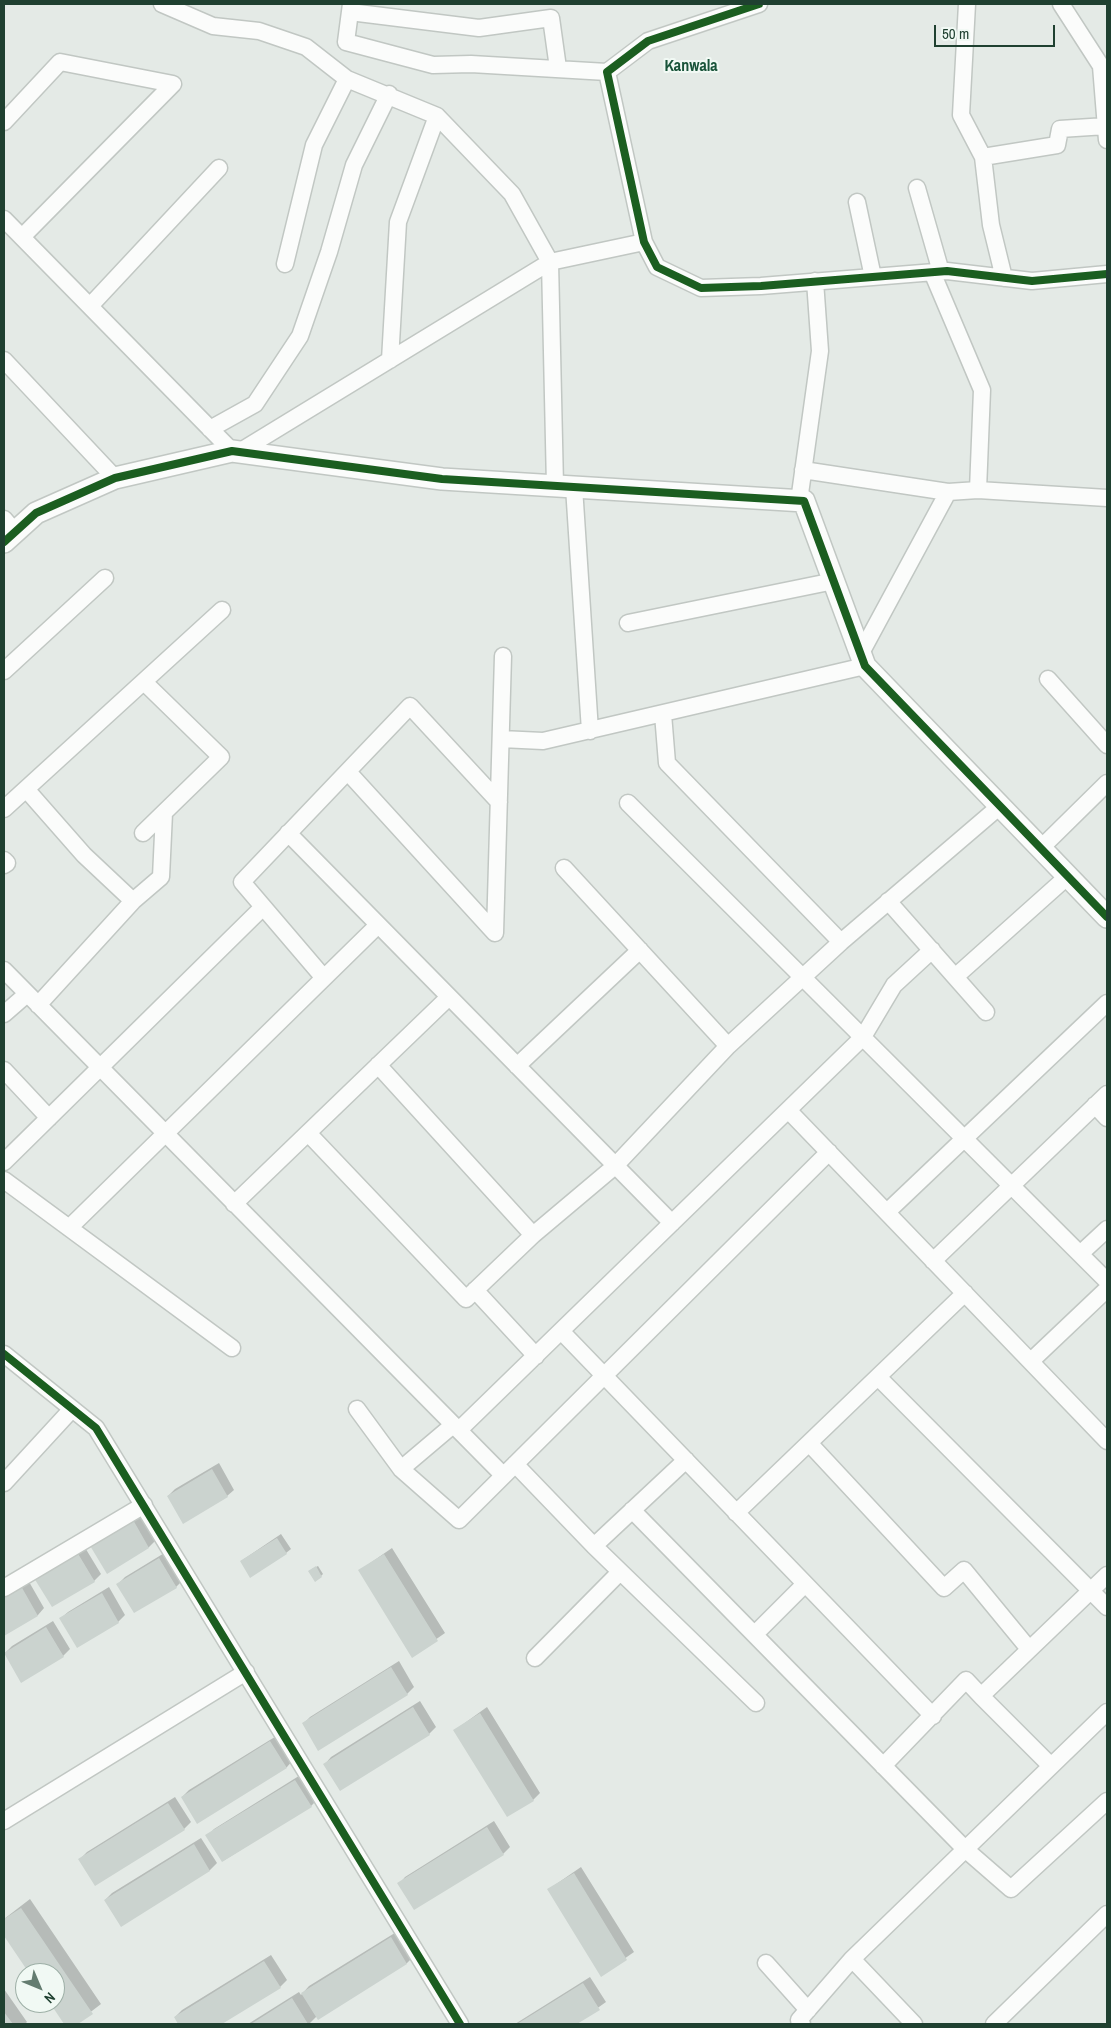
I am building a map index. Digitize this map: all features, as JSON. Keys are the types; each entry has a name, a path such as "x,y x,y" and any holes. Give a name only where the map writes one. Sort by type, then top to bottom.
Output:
{"street":[{"path":"162,4 213,26 259,31 306,47 347,79 389,94 437,116 512,194 550,262 564,486 590,731"},
{"path":"558,68 551,18 479,28 350,8 346,42 433,65 471,64 607,72 648,41 759,4"},
{"path":"967,4 960,116 983,157 991,225 1004,278"},
{"path":"983,157 1057,145 1060,129 1107,133 1101,66 1061,4"},
{"path":"4,122 60,62 173,84 22,237"},
{"path":"607,72 644,242 657,267 701,288 936,272 1032,281 1107,274"},
{"path":"285,264 314,145 347,79"},
{"path":"210,429 255,404 300,336 329,252 354,165 389,94"},
{"path":"390,360 398,222 437,116"},
{"path":"90,306 219,168"},
{"path":"917,188 936,272 982,390 978,490"},
{"path":"857,202 873,277"},
{"path":"4,219 210,429 236,452 442,479 804,501 863,660 1107,917"},
{"path":"8,531 36,513 115,478 236,452 550,262 644,242"},
{"path":"799,501 820,351 815,281"},
{"path":"4,360 115,478"},
{"path":"803,470 948,492 978,490 1107,498"},
{"path":"501,739 543,741 590,731 663,714 863,660 948,492"},
{"path":"4,671 105,578"},
{"path":"628,623 834,581"},
{"path":"4,809 222,610"},
{"path":"348,772 495,932 504,656"},
{"path":"1048,679 1107,745"},
{"path":"142,833 221,757 144,682"},
{"path":"324,978 242,882 410,706 499,802"},
{"path":"663,714 667,763 841,942"},
{"path":"1041,848 1107,783"},
{"path":"26,789 84,855 133,901"},
{"path":"628,803 1107,1281"},
{"path":"308,1133 466,1299 533,1235 616,1166 728,1046 841,942 1000,806"},
{"path":"4,1014 32,1000 133,901 161,877 164,813"},
{"path":"288,834 672,1224"},
{"path":"4,860 7,863 4,865"},
{"path":"564,868 728,1046"},
{"path":"955,977 1068,876"},
{"path":"888,901 986,1012"},
{"path":"4,1162 101,1069 263,907"},
{"path":"69,1228 378,925"},
{"path":"517,1066 640,950"},
{"path":"401,1469 456,1428 536,1356 672,1224 863,1037 894,985 932,950"},
{"path":"4,970 503,1476"},
{"path":"234,1204 449,997"},
{"path":"886,1212 1107,1003"},
{"path":"378,1065 533,1235"},
{"path":"4,1070 49,1118"},
{"path":"933,1261 1107,1094"},
{"path":"1095,1105 1107,1118"},
{"path":"788,1110 1106,1438"},
{"path":"357,1409 401,1469 459,1520 829,1152"},
{"path":"4,1180 232,1348"},
{"path":"1080,1254 1107,1229"},
{"path":"1031,1362 1107,1289"},
{"path":"476,1290 536,1356"},
{"path":"736,1512 965,1293"},
{"path":"562,1331 933,1716"},
{"path":"4,1354 96,1428 460,2024"},
{"path":"878,1376 1107,1607"},
{"path":"4,1483 72,1409"},
{"path":"809,1442 944,1588 964,1570 1029,1650"},
{"path":"594,1546 686,1460"},
{"path":"515,1464 620,1572 756,1703"},
{"path":"4,1588 144,1505"},
{"path":"632,1510 965,1849 1011,1889 1107,1801"},
{"path":"535,1658 620,1572"},
{"path":"981,1696 1107,1575"},
{"path":"755,1634 805,1584"},
{"path":"4,1821 246,1672"},
{"path":"883,1766 966,1680 1051,1766"},
{"path":"766,1963 805,2017 852,1959 1107,1712"},
{"path":"994,2024 1107,1914"},
{"path":"852,1959 914,2024"}],"building":[{"path":"212,1469 228,1497 183,1524 167,1496"},
{"path":"132,1518 149,1548 107,1574 89,1544"},
{"path":"277,1538 287,1554 250,1578 240,1561"},
{"path":"77,1552 95,1582 52,1607 34,1578"},
{"path":"384,1554 438,1641 412,1658 358,1570"},
{"path":"159,1558 177,1588 134,1613 116,1584"},
{"path":"316,1566 322,1577 315,1582 308,1571"},
{"path":"21,1586 38,1616 4,1636 4,1596"},
{"path":"102,1593 119,1623 77,1648 59,1618"},
{"path":"46,1627 64,1657 21,1683 4,1653"},
{"path":"391,1667 408,1695 318,1751 302,1723"},
{"path":"413,1707 430,1735 340,1791 323,1764"},
{"path":"480,1713 534,1801 507,1817 453,1730"},
{"path":"270,1741 287,1768 197,1824 181,1797"},
{"path":"295,1780 312,1807 222,1862 205,1835"},
{"path":"168,1803 185,1830 95,1886 78,1859"},
{"path":"487,1827 504,1855 414,1910 397,1883"},
{"path":"194,1844 210,1871 121,1927 104,1900"},
{"path":"574,1873 627,1960 601,1977 547,1889"},
{"path":"21,1908 58,1963 22,1963 4,1936 4,1919"},
{"path":"391,1937 407,1964 318,2020 301,1993"},
{"path":"264,1961 281,1988 222,2024 178,2024 174,2017"},
{"path":"65,1973 93,2014 78,2024 64,2024 57,2013 65,2013"},
{"path":"583,1983 600,2010 577,2024 517,2024"},
{"path":"292,1998 308,2024 251,2024"},
{"path":"4,2012 13,2024 4,2024"}],"cycle path":[{"path":"759,4 648,41 607,72 644,242 657,267 701,288 761,286 947,271 1032,281 1107,274"},
{"path":"4,542 36,513 115,478 232,451 442,479 804,501 865,666 1107,917"},
{"path":"4,1354 96,1428 460,2024"}],"district":[{"name":"Kanwala","path":"691,67"}]}
